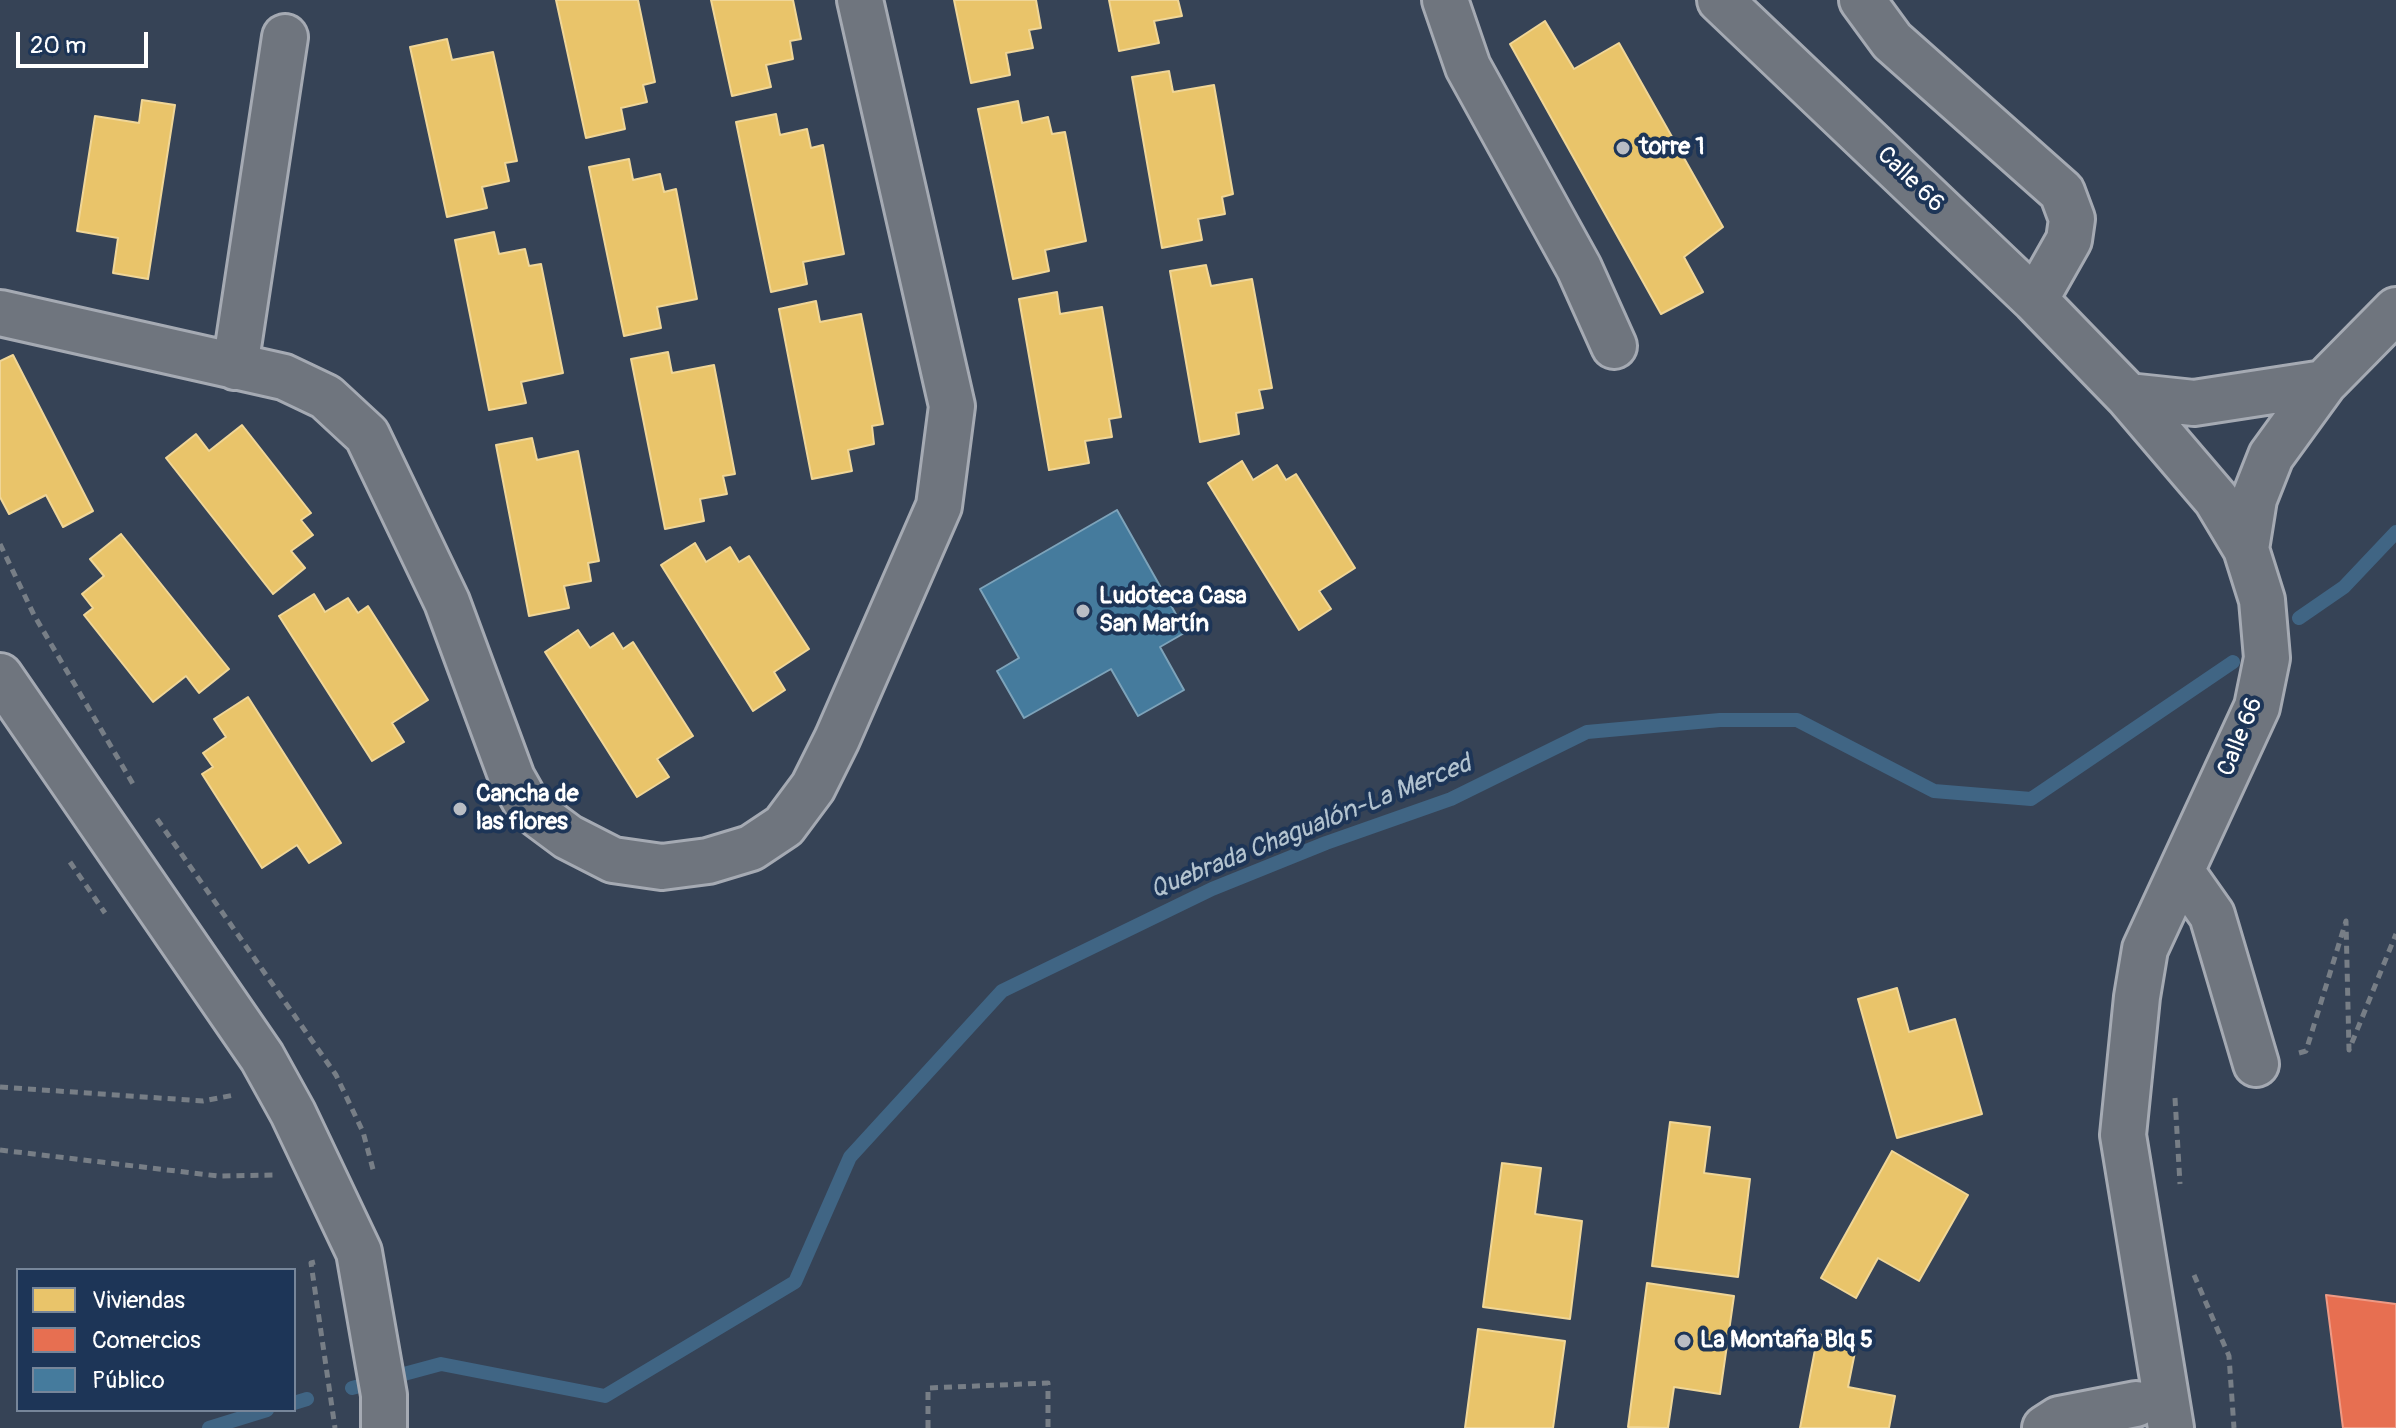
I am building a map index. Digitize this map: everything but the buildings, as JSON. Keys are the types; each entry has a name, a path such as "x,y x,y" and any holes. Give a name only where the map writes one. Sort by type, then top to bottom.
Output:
{"street":[{"path":"0,313 284,377 326,397 367,435 447,602 512,778 529,808 568,837 613,860 662,867 708,861 751,848 784,826 813,787 837,739 939,506 952,406 860,0"},
{"path":"1445,0 1468,67 1579,268 1614,346"},
{"name":"Calle 66","path":"1720,0 2035,300 2128,396 2216,499 2246,549 2262,600 2267,658 2265,670 2257,707 2145,949 2123,1135 2171,1428"},
{"path":"1862,0 1892,41 2062,192 2072,219 2069,240 2035,300"},
{"path":"235,367 285,37"},
{"path":"2246,549 2254,499 2271,456 2324,383 2396,310"},
{"path":"2128,396 2194,403 2324,383"},
{"path":"0,676 262,1057 359,1252 384,1412"},
{"path":"2181,871 2212,915 2256,1064"},
{"path":"2045,1428 2059,1419 2133,1416 2161,1363"}],"path":[{"path":"0,544 34,615 136,789"},
{"path":"152,812 336,1075 363,1132 375,1176"},
{"path":"0,1087 203,1101 240,1094"},
{"path":"0,1150 218,1176 289,1175"},
{"path":"928,1428 928,1388 1048,1383 1048,1428"}],"waterway":[{"name":"Quebrada Chagualón-La Merced","path":"2299,618 2344,587 2396,532"},
{"name":"Quebrada Chagualón-La Merced","path":"352,1388 441,1364 605,1396 795,1282 850,1157 1002,991 1212,889 1326,843 1451,799 1587,732 1720,720 1797,720 1934,791 2031,799 2233,662"},
{"name":"Quebrada Chagualón-La Merced","path":"296,1402 307,1399"},
{"name":"Quebrada Chagualón-La Merced","path":"209,1428 261,1412"}],"place":[{"name":"torre 1","path":"1623,148"},
{"name":"Ludoteca Casa San Martín","path":"1083,611"},
{"name":"Cancha de las flores","path":"460,809"},
{"name":"La Montaña Blq 5","path":"1684,1341"}]}
